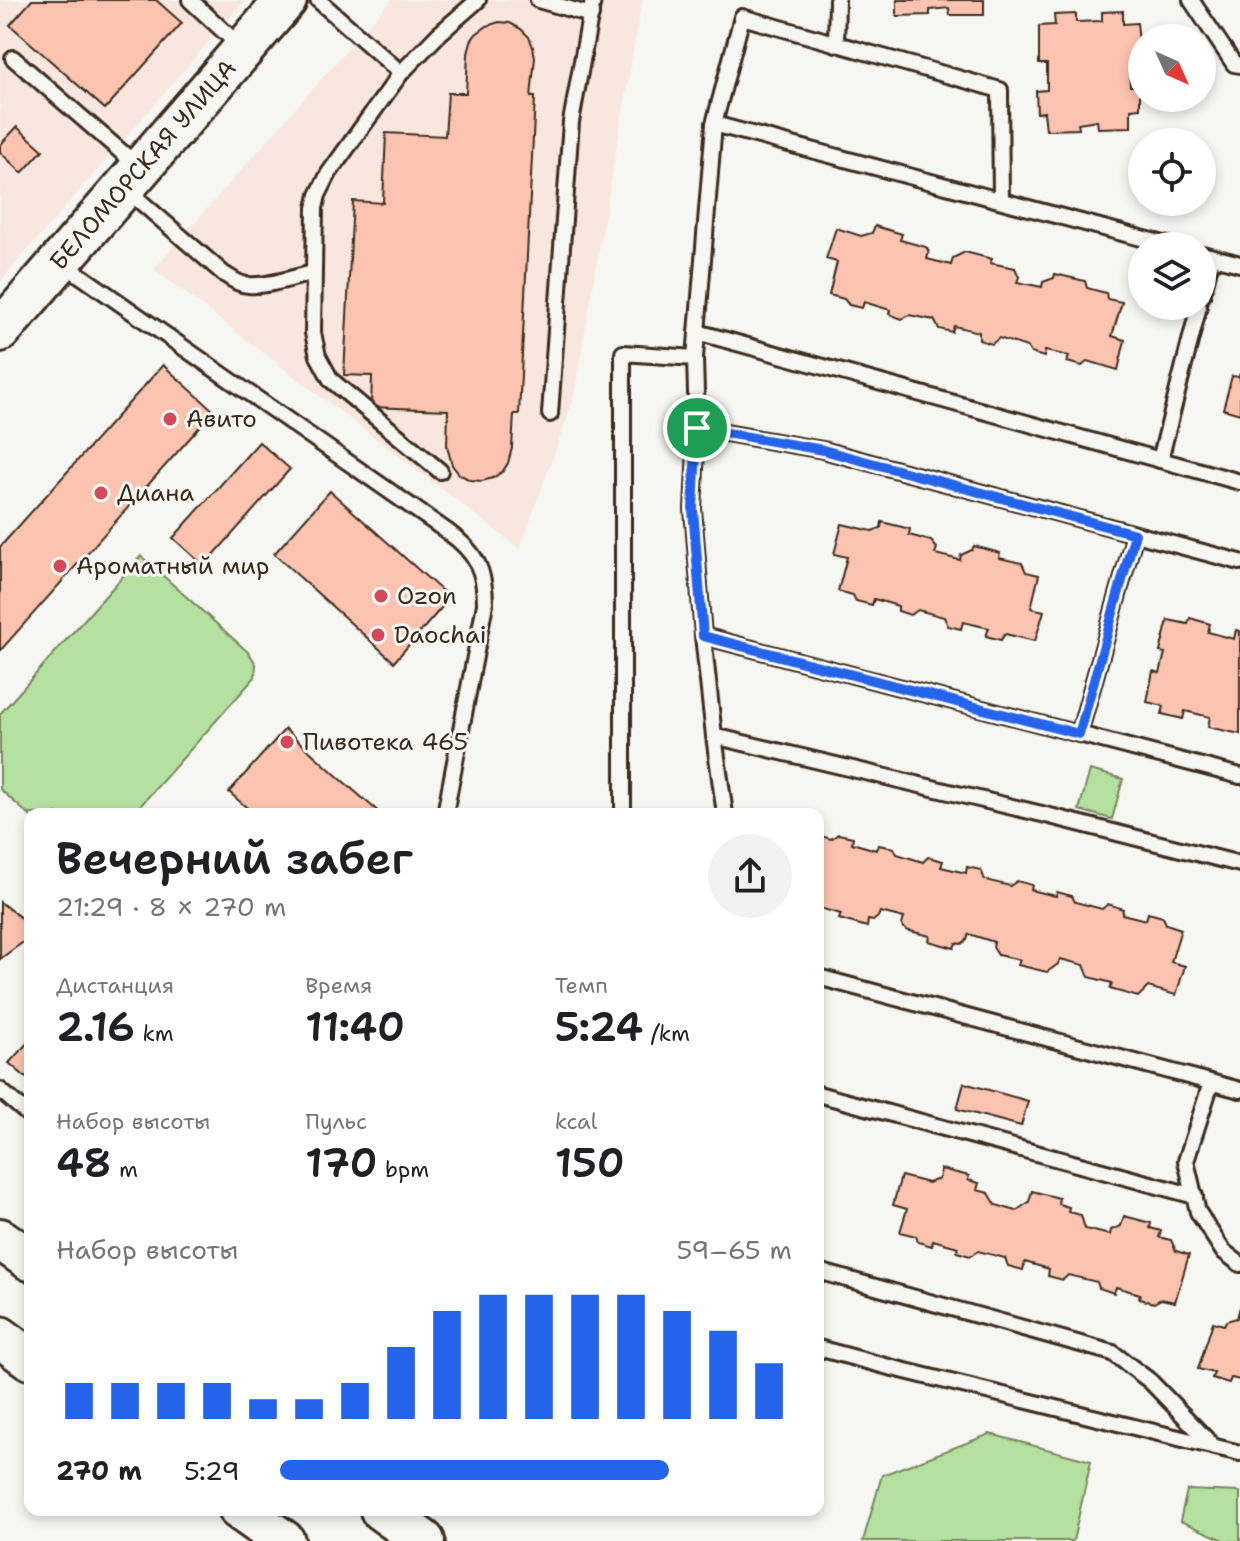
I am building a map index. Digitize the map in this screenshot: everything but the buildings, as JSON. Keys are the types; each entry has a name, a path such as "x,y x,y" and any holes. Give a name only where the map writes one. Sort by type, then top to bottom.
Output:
{"main road":[{"name":"БЕЛОМОРСКАЯ УЛИЦА","path":"0,331 286,0"},
{"path":"0,1239 24,1256"},
{"path":"0,1337 24,1355"},
{"path":"249,1516 284,1541"},
{"path":"389,1516 424,1541"}],"lane":[{"path":"190,0 244,49"},
{"path":"318,0 401,73"},
{"path":"440,471 331,380 322,367 313,333 313,227 318,195 329,173 401,73 478,0"},
{"path":"538,0 592,8 571,122 550,414"},
{"path":"836,44 837,0"},
{"path":"1191,0 1234,64 1240,65"},
{"path":"724,808 703,636 693,509 697,428 695,358 714,124 742,17 1000,90 1001,200"},
{"path":"13,58 224,274 239,283 261,285 313,273"},
{"path":"714,124 1128,234"},
{"path":"1216,258 1240,264"},
{"path":"60,261 463,542 475,556 483,577 485,604 446,808"},
{"path":"1160,460 1195,320"},
{"path":"697,332 1240,482"},
{"path":"623,808 623,353 695,358"},
{"path":"697,428 823,450 1240,562"},
{"path":"1079,734 1135,534"},
{"path":"703,636 1240,776"},
{"path":"714,736 1240,864"},
{"path":"824,979 1240,1090"},
{"path":"1211,1083 1186,1161 1198,1212 1223,1251 1240,1264"},
{"path":"0,1090 24,1111"},
{"path":"824,1096 1195,1196"},
{"path":"824,1273 1113,1353 1150,1381 1214,1447"},
{"path":"824,1350 1240,1453"}],"shaded area":[{"path":"0,0 245,0 0,282"},
{"path":"391,0 642,0 573,400 520,549 154,269"}],"green space":[{"path":"141,556 249,653 256,664 255,677 138,808 24,808 24,811 0,789 0,714"},
{"path":"1090,770 1123,779 1112,819 1079,810"},
{"path":"990,1434 1091,1461 1073,1541 863,1541 882,1475"},
{"path":"1187,1490 1240,1492 1240,1541 1226,1541 1180,1521"}],"place":[{"name":"Авито","path":"170,419"},
{"name":"Диана","path":"101,493"},
{"name":"Ароматный мир","path":"60,566"},
{"name":"Ozon","path":"381,596"},
{"name":"Daochai","path":"378,635"},
{"name":"Пивотека 465","path":"287,742"}],"route":[{"path":"697,428 823,450 1135,534 1079,734 703,636 693,509 697,428"}]}
